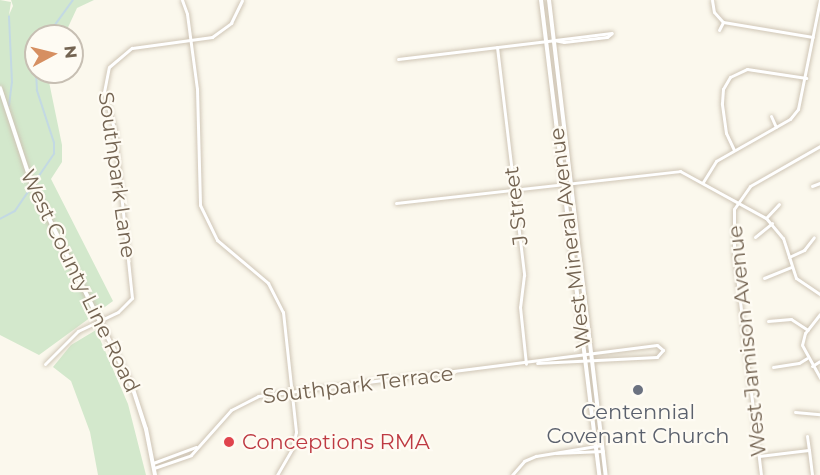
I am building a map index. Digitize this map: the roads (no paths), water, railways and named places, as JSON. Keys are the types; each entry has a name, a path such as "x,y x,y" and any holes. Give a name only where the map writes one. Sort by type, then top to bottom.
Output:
{"main road":[{"name":"West Mineral Avenue","path":"541,0 598,475"},
{"name":"West Mineral Avenue","path":"549,0 606,475"},
{"name":"West County Line Road","path":"0,88 31,182 102,320 139,404 154,475"}],"street":[{"path":"182,0 191,41 198,107 200,205 217,240 268,283 279,301 296,436 277,475"},
{"name":"Southpark Lane","path":"45,364 78,331 128,304 133,289 114,128 104,92 106,73 116,57 132,48 191,41 222,31 242,0"},
{"path":"712,0 714,12 723,22 813,37"},
{"path":"703,182 713,163 790,119 799,108 820,0"},
{"path":"719,30 723,22"},
{"path":"398,59 554,40 607,37 612,33 564,36 554,40"},
{"name":"J Street","path":"497,47 524,275 520,302 526,364"},
{"path":"734,150 726,133 722,103 723,89 730,77 753,69 806,78"},
{"path":"771,116 776,126"},
{"name":"West Jamison Avenue","path":"761,475 732,219 738,200 750,186 820,146"},
{"path":"396,203 677,171 738,200 766,218 771,223 800,282 820,294"},
{"path":"812,186 820,183"},
{"path":"766,218 779,204"},
{"path":"755,237 771,223"},
{"path":"789,257 804,250 814,237"},
{"path":"764,278 791,267"},
{"path":"820,314 808,330 802,345 807,358 820,378"},
{"path":"768,321 791,319 808,330"},
{"name":"Southpark Terrace","path":"153,466 179,462 198,447 240,404 292,392 526,364 657,357 663,350 657,345 537,363"},
{"path":"773,367 807,358"},
{"path":"812,366 820,361"},
{"path":"795,412 820,414"},
{"path":"807,436 812,475"},
{"path":"512,475 524,461 554,452 602,445"},
{"path":"759,456 808,450"},
{"path":"554,452 603,451"}],"waterway":[{"path":"56,24 73,0"},
{"path":"9,17 12,83 9,106"},
{"path":"0,219 15,211 54,154 54,143 37,84"}],"place":[{"name":"Centennial Covenant Church","path":"638,390"},
{"name":"Conceptions RMA","path":"229,442"}]}
